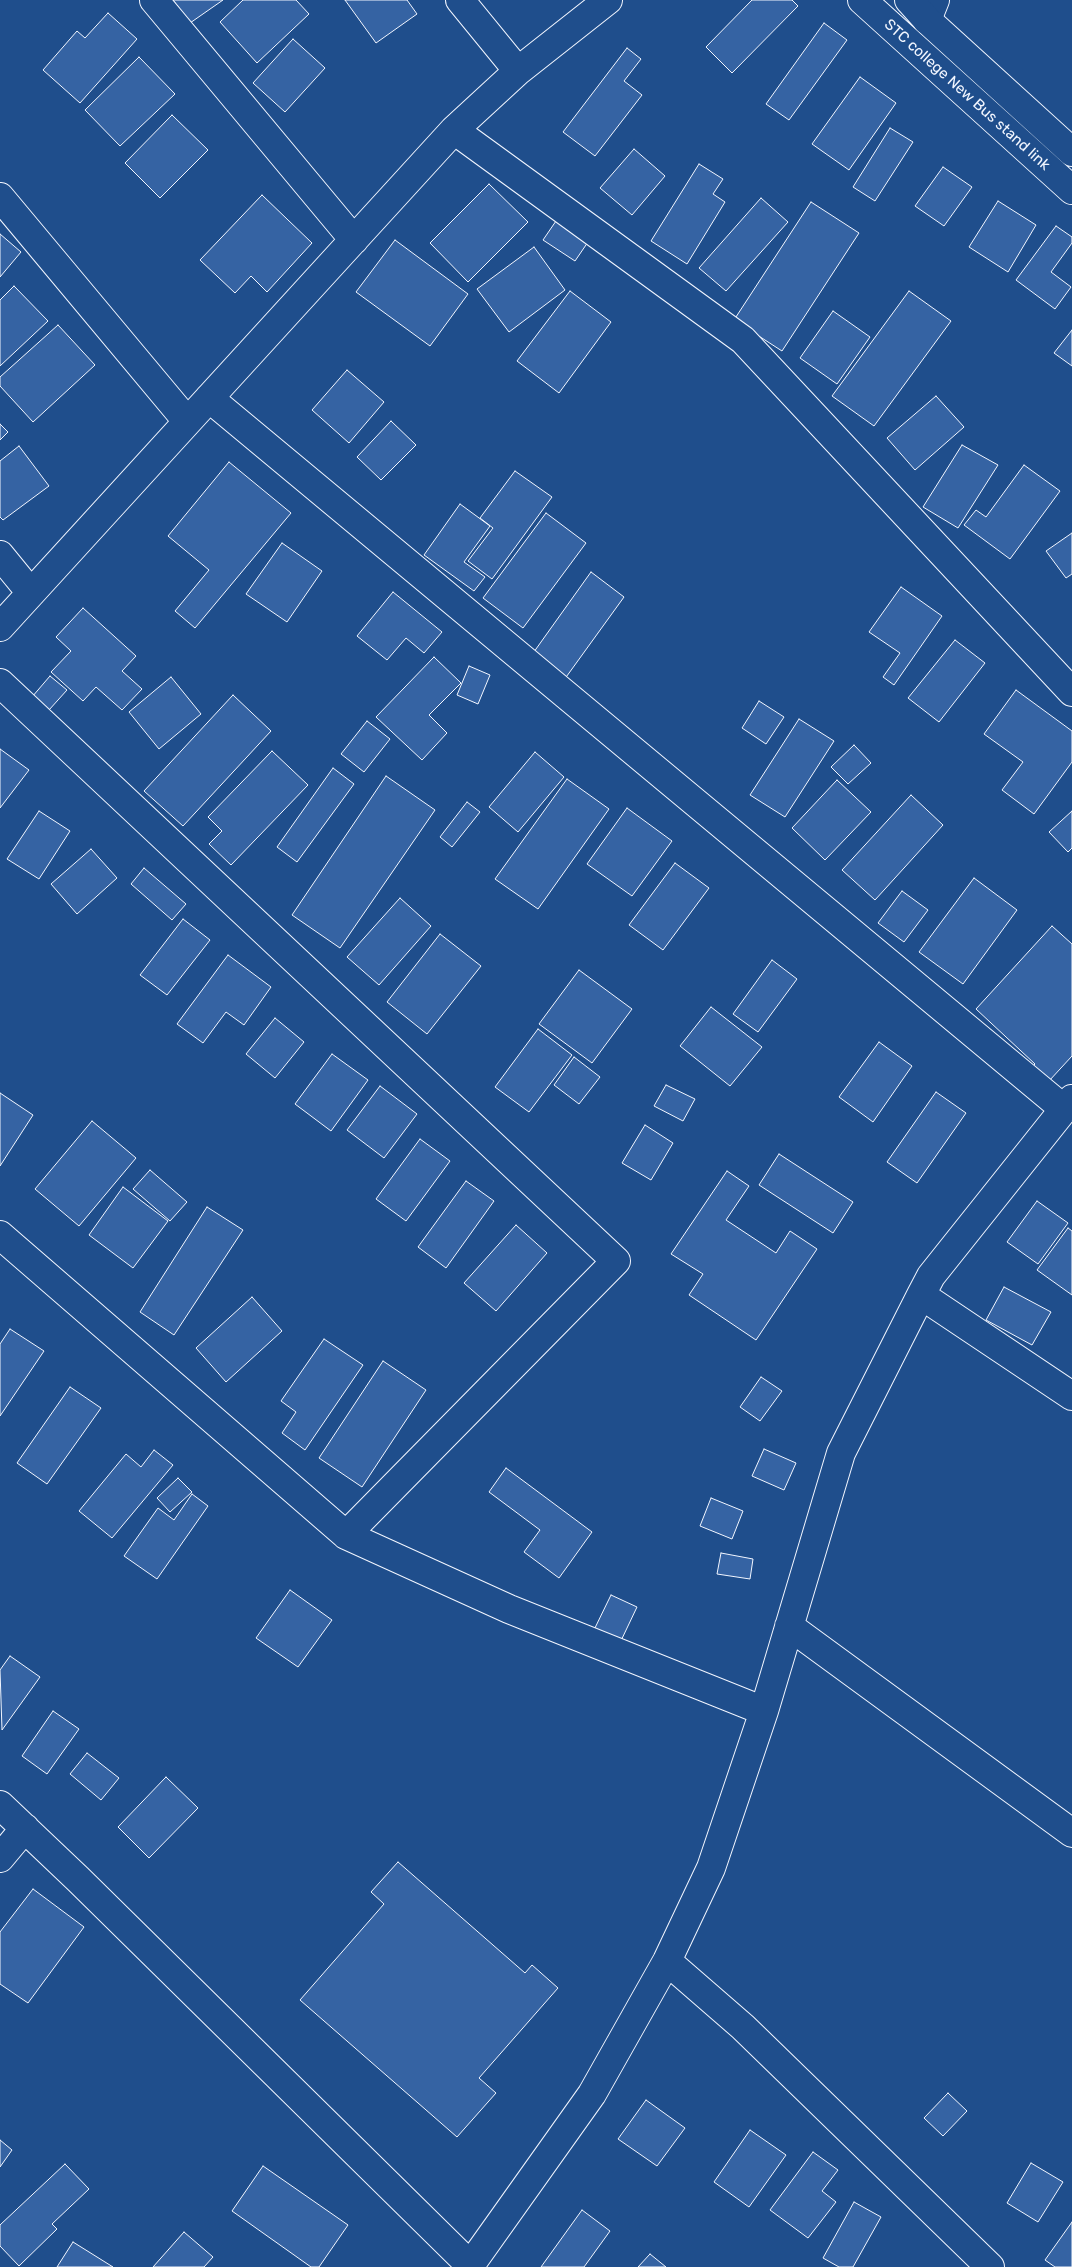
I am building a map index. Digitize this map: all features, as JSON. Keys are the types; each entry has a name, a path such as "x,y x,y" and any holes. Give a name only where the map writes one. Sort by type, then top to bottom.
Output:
{"street":[{"path":"154,0 354,240"},
{"path":"460,0 518,71"},
{"path":"0,626 454,130 518,71 608,0"},
{"name":"STC college New Bus stand link","path":"862,0 1072,190"},
{"path":"909,0 931,10 1072,152"},
{"path":"454,130 743,340 1072,692"},
{"path":"0,197 188,421"},
{"path":"0,1805 470,2266 592,2094 667,1962 711,1868 764,1711 841,1452 921,1295 931,1276 1068,1104 209,398"},
{"path":"0,555 31,592"},
{"path":"0,683 616,1261 346,1535"},
{"path":"0,1235 346,1535 509,1609 764,1711"},
{"path":"921,1295 1072,1396"},
{"path":"789,1626 1072,1833"},
{"path":"0,1858 25,1828"},
{"path":"667,1962 743,2027 990,2267"}],"building":[{"path":"173,0 223,0 190,23"},
{"path":"243,0 296,0 309,14 257,63 220,22"},
{"path":"345,0 407,0 417,14 376,43"},
{"path":"752,0 792,0 798,6 732,73 706,47"},
{"path":"108,13 137,39 80,103 43,70 77,31 85,38"},
{"path":"824,23 847,40 789,120 766,104"},
{"path":"293,39 325,68 285,112 253,83"},
{"path":"627,48 641,59 624,81 642,95 595,156 563,132"},
{"path":"139,57 175,94 120,146 85,110"},
{"path":"860,77 896,103 849,170 812,144"},
{"path":"172,115 208,150 160,198 125,163"},
{"path":"890,128 913,142 875,201 853,187"},
{"path":"634,149 665,176 632,215 600,188"},
{"path":"699,164 723,179 713,194 725,202 687,264 651,241"},
{"path":"943,167 972,187 944,226 915,206"},
{"path":"489,184 528,222 468,282 430,243"},
{"path":"262,195 312,243 267,292 251,276 235,293 200,260"},
{"path":"761,198 788,222 726,291 699,268"},
{"path":"998,201 1036,225 1008,272 969,247"},
{"path":"811,202 859,233 782,351 734,320"},
{"path":"556,221 588,242 575,261 543,240"},
{"path":"1056,226 1072,237 1072,243 1051,272 1071,287 1055,309 1016,280"},
{"path":"0,234 21,252 0,277"},
{"path":"395,240 468,294 430,346 356,292"},
{"path":"534,247 565,290 509,332 477,289"},
{"path":"14,286 48,321 0,366 0,300"},
{"path":"570,291 611,322 559,393 517,361"},
{"path":"909,291 951,321 874,426 832,396"},
{"path":"833,311 870,337 837,384 800,358"},
{"path":"58,325 95,365 33,422 0,386 0,377"},
{"path":"1072,330 1072,366 1054,353"},
{"path":"347,370 384,402 349,443 312,410"},
{"path":"936,396 964,427 915,470 887,438"},
{"path":"391,421 416,445 381,480 357,457"},
{"path":"0,424 8,432 0,440"},
{"path":"962,445 998,465 958,528 923,507"},
{"path":"19,446 49,486 3,520 0,517 0,461"},
{"path":"229,462 291,513 195,628 175,611 209,570 168,536"},
{"path":"1024,465 1060,491 1010,559 964,525 976,510 986,517"},
{"path":"515,471 552,497 492,579 468,561 493,528 480,518"},
{"path":"460,504 490,526 464,562 485,577 474,591 424,555"},
{"path":"546,513 586,543 523,628 483,598"},
{"path":"1072,533 1072,574 1066,578 1046,551"},
{"path":"282,543 322,571 287,622 246,594"},
{"path":"591,572 624,597 564,680 531,656"},
{"path":"901,587 942,616 894,685 883,677 900,653 869,632"},
{"path":"393,592 442,632 424,653 406,638 387,660 357,636"},
{"path":"83,608 136,656 122,671 142,689 122,710 96,687 83,701 51,672 71,651 56,637"},
{"path":"955,640 985,663 939,722 908,698"},
{"path":"434,657 461,683 429,715 447,733 422,760 376,717"},
{"path":"469,666 490,675 478,704 457,695"},
{"path":"50,676 67,690 49,710 32,697"},
{"path":"171,677 201,714 159,749 129,712"},
{"path":"1016,690 1072,731 1072,762 1034,814 1002,790 1023,762 984,734"},
{"path":"233,695 271,731 183,826 144,791"},
{"path":"759,701 784,717 766,744 742,728"},
{"path":"799,719 834,741 785,817 750,795"},
{"path":"367,721 390,739 364,772 341,754"},
{"path":"854,745 871,763 848,784 831,767"},
{"path":"0,749 29,770 0,808"},
{"path":"272,751 308,785 231,865 209,844 222,831 208,817"},
{"path":"535,752 564,777 518,832 489,807"},
{"path":"333,768 354,784 297,862 277,847"},
{"path":"386,776 435,810 340,948 292,915"},
{"path":"567,779 609,809 538,909 495,879"},
{"path":"837,780 871,812 825,860 792,828"},
{"path":"911,795 943,825 875,900 842,870"},
{"path":"467,802 480,812 452,847 440,837"},
{"path":"627,808 672,841 632,896 587,864"},
{"path":"39,811 70,831 39,879 7,859"},
{"path":"1072,811 1072,848 1068,852 1049,832"},
{"path":"91,849 117,878 77,914 51,884"},
{"path":"675,863 709,888 663,950 629,925"},
{"path":"144,868 186,904 172,920 131,884"},
{"path":"974,878 1017,910 963,984 919,952"},
{"path":"902,891 928,910 904,942 878,923"},
{"path":"400,898 431,926 379,985 347,957"},
{"path":"183,919 210,940 167,995 140,975"},
{"path":"1052,926 1072,944 1072,1056 1049,1081 1033,1066 1035,1064 976,1009"},
{"path":"440,934 481,966 427,1034 387,1002"},
{"path":"228,955 271,987 244,1025 226,1012 203,1043 177,1024"},
{"path":"772,960 797,979 758,1032 733,1014"},
{"path":"579,970 632,1009 592,1063 539,1024"},
{"path":"711,1007 762,1047 730,1086 680,1046"},
{"path":"275,1018 304,1042 275,1078 246,1054"},
{"path":"538,1029 572,1055 529,1112 495,1087"},
{"path":"879,1042 912,1066 873,1122 839,1097"},
{"path":"332,1054 368,1080 331,1131 295,1104"},
{"path":"574,1057 600,1077 579,1104 554,1085"},
{"path":"666,1085 695,1099 683,1121 654,1106"},
{"path":"380,1086 417,1114 384,1158 347,1130"},
{"path":"936,1092 966,1113 917,1183 887,1162"},
{"path":"0,1093 33,1115 0,1166"},
{"path":"92,1121 136,1158 79,1226 35,1189"},
{"path":"645,1125 673,1143 651,1180 622,1163"},
{"path":"420,1139 450,1161 406,1221 376,1199"},
{"path":"779,1154 853,1202 833,1233 759,1185"},
{"path":"150,1170 187,1202 170,1221 133,1189"},
{"path":"727,1171 749,1186 726,1220 776,1253 790,1231 817,1249 756,1340 689,1295 703,1274 671,1254"},
{"path":"466,1181 494,1201 446,1268 418,1247"},
{"path":"123,1187 168,1221 133,1268 89,1235"},
{"path":"1037,1201 1068,1223 1038,1264 1007,1242"},
{"path":"207,1207 243,1230 174,1335 140,1312"},
{"path":"516,1225 547,1253 496,1311 464,1283"},
{"path":"1068,1228 1072,1231 1072,1295 1037,1270"},
{"path":"1004,1287 1051,1312 1032,1345 986,1320"},
{"path":"252,1297 282,1331 226,1382 196,1348"},
{"path":"10,1329 44,1351 0,1416 0,1344"},
{"path":"324,1339 363,1365 305,1450 282,1433 296,1412 281,1401"},
{"path":"383,1361 426,1390 362,1487 319,1458"},
{"path":"761,1377 782,1391 760,1421 740,1407"},
{"path":"70,1387 101,1408 47,1484 17,1463"},
{"path":"764,1449 796,1463 784,1490 752,1476"},
{"path":"154,1450 173,1465 112,1538 79,1511 126,1454 141,1467"},
{"path":"506,1468 592,1532 559,1578 524,1552 540,1530 489,1492"},
{"path":"178,1478 192,1492 170,1512 157,1498"},
{"path":"192,1494 208,1506 157,1579 124,1556 158,1508 174,1520"},
{"path":"711,1498 743,1511 732,1539 700,1526"},
{"path":"721,1553 753,1559 750,1579 717,1574"},
{"path":"290,1590 332,1620 298,1667 256,1638"},
{"path":"611,1595 637,1607 618,1647 592,1634"},
{"path":"10,1656 40,1677 2,1730 0,1670"},
{"path":"53,1711 79,1729 47,1774 22,1756"},
{"path":"87,1753 119,1778 101,1800 70,1774"},
{"path":"166,1777 198,1808 149,1858 118,1827"},
{"path":"398,1862 525,1973 532,1965 558,1988 479,2078 496,2093 457,2137 300,2000 384,1904 371,1892"},
{"path":"33,1889 84,1927 28,2003 0,1984 0,1932"},
{"path":"948,2093 967,2111 943,2136 924,2118"},
{"path":"646,2100 685,2128 657,2166 618,2139"},
{"path":"750,2130 786,2155 749,2207 714,2182"},
{"path":"0,2140 12,2150 0,2167"},
{"path":"813,2152 838,2170 822,2191 836,2202 808,2238 770,2210"},
{"path":"1031,2163 1063,2182 1038,2222 1007,2203"},
{"path":"65,2164 89,2189 52,2224 57,2229 19,2266 0,2246 0,2225"},
{"path":"263,2166 348,2225 319,2267 311,2267 232,2211"},
{"path":"854,2202 881,2217 853,2267 839,2267 823,2258"},
{"path":"582,2210 610,2231 584,2267 541,2267"},
{"path":"1072,2222 1072,2267 1055,2267 1045,2260"},
{"path":"184,2232 213,2257 204,2267 153,2267"},
{"path":"73,2242 113,2267 57,2267"},
{"path":"650,2254 666,2267 638,2267"}]}
